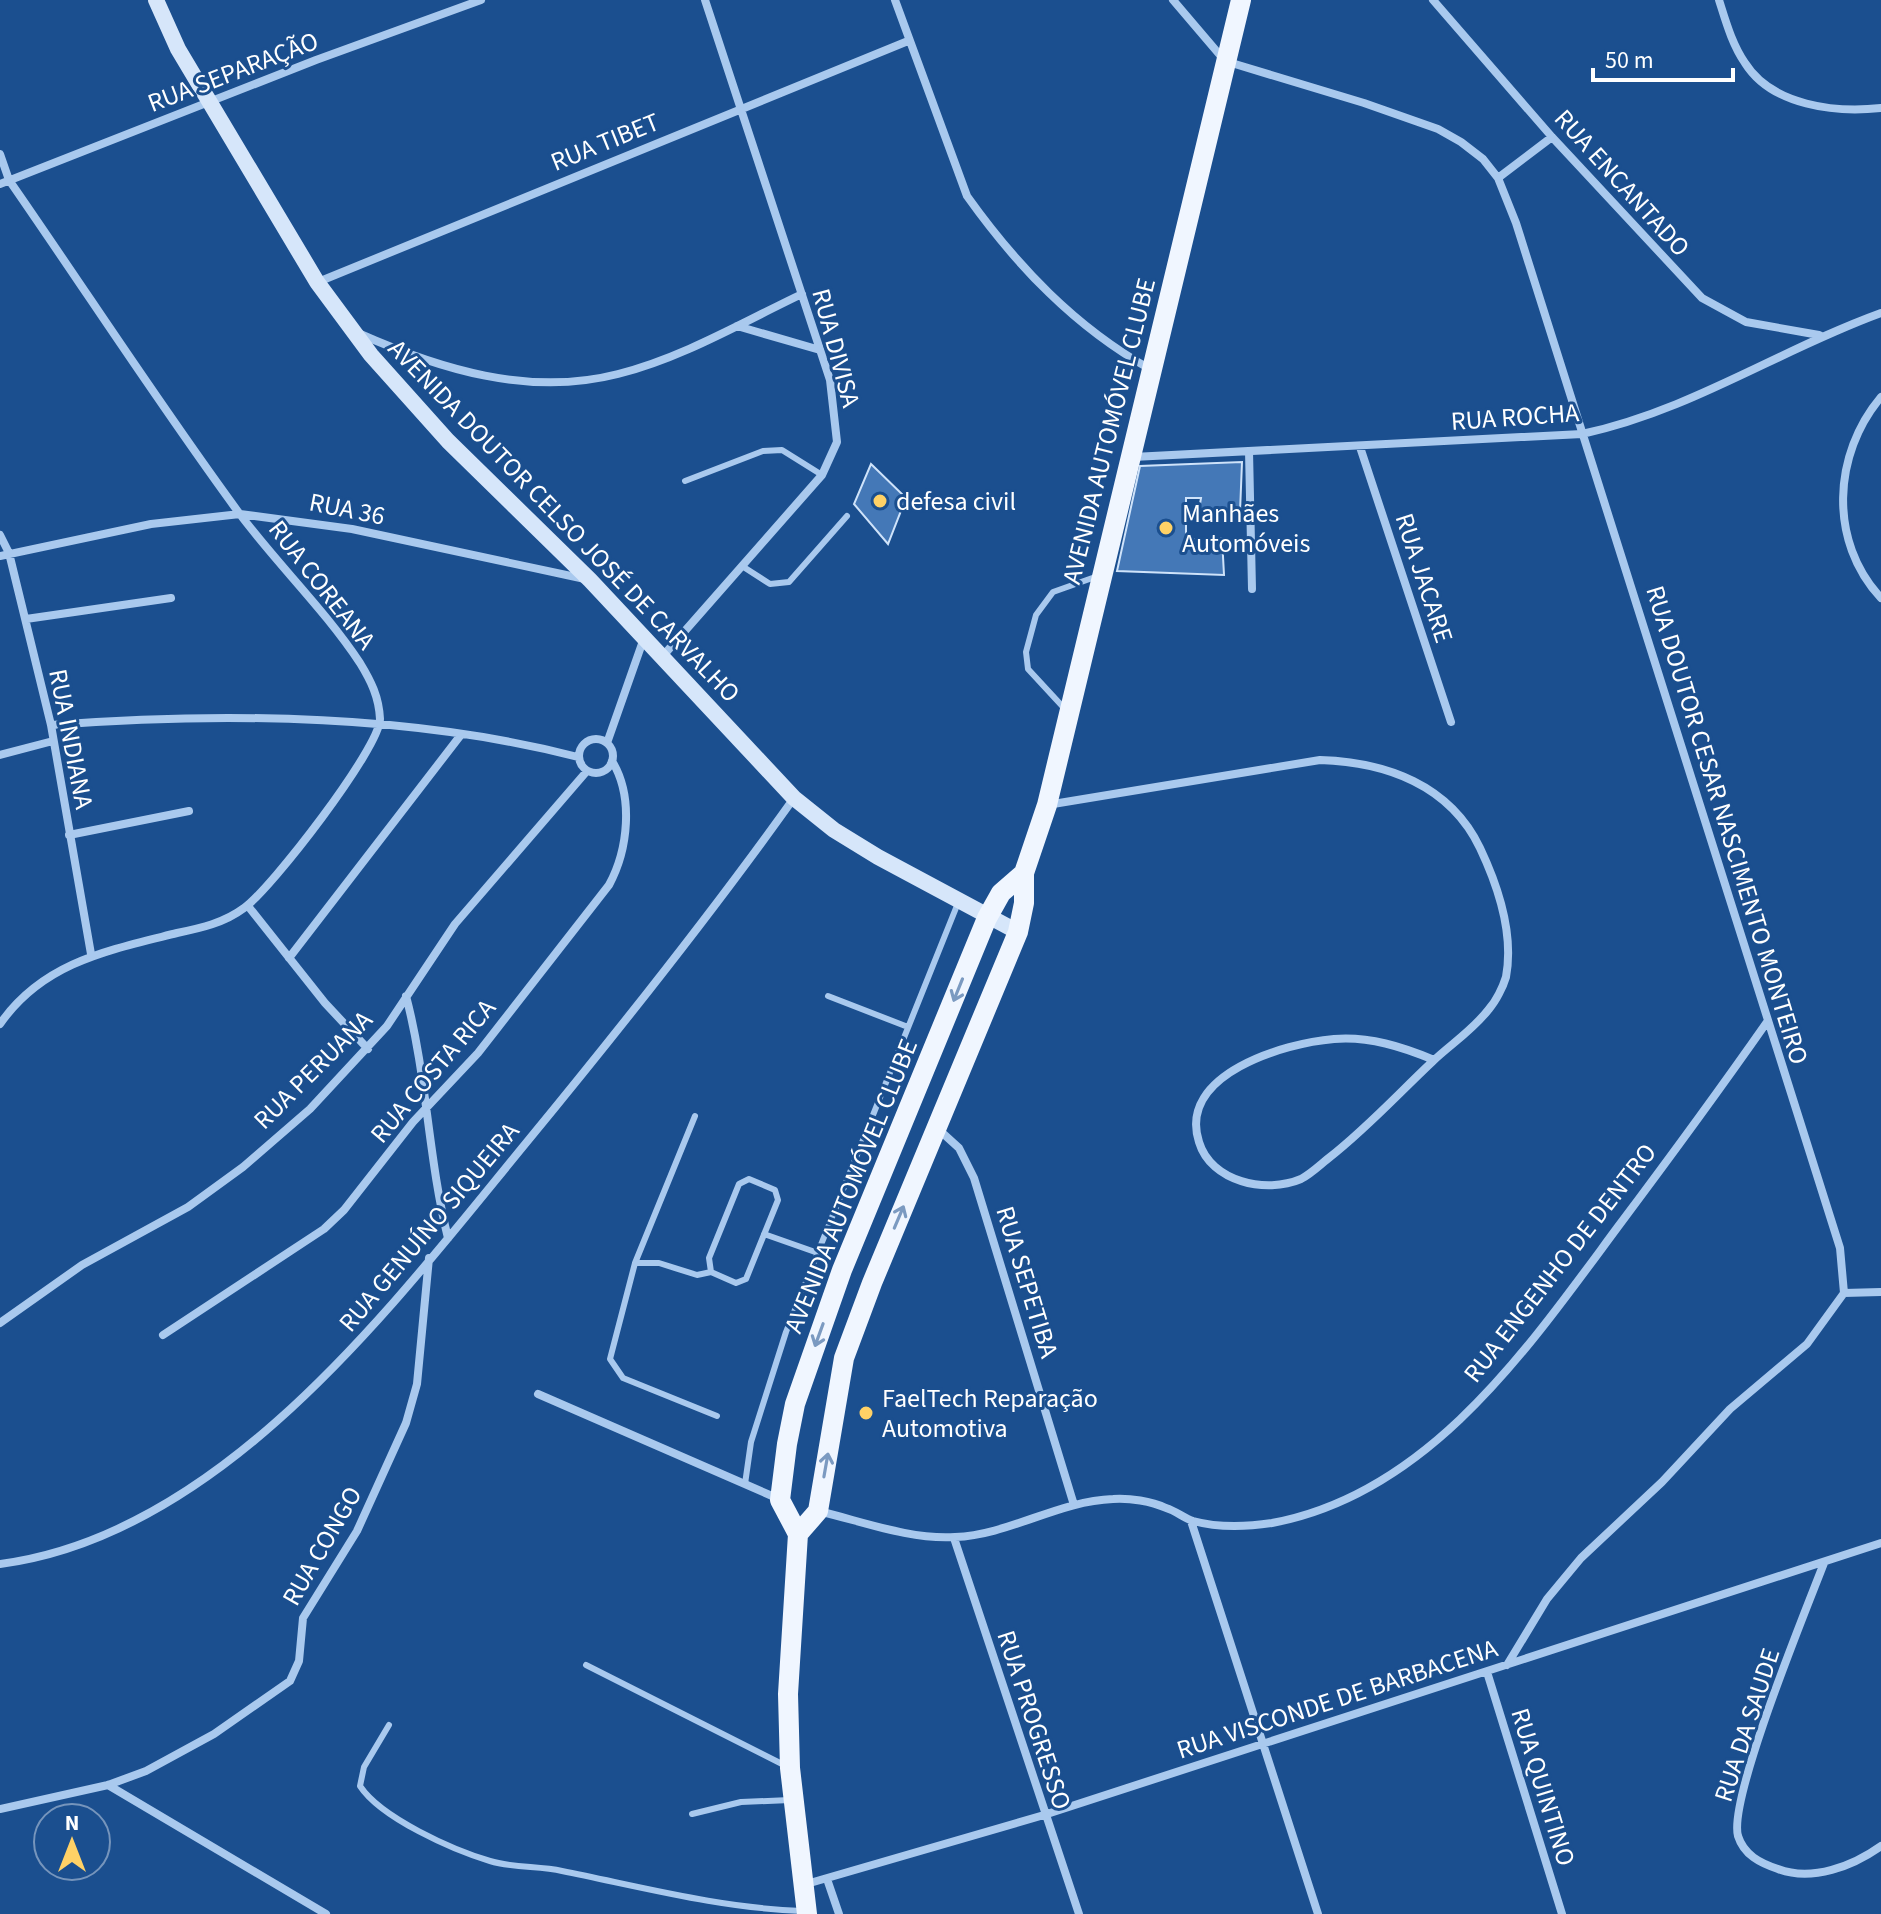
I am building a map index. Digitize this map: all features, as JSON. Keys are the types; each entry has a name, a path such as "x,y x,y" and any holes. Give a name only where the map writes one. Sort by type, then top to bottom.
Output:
{"main road":[{"name":"AVENIDA AUTOMÓVEL CLUBE","path":"818,1511 844,1358 872,1283 1018,932 1024,903 1024,873 1047,805 1241,0"},
{"name":"AVENIDA AUTOMÓVEL CLUBE","path":"780,1500 795,1404 842,1270 987,918 1001,893 1024,873"},
{"path":"915,1093 922,1113 936,1128"},
{"path":"842,1270 872,1283"},
{"path":"780,1500 798,1534 788,1694 790,1768 806,1912"},
{"path":"798,1534 818,1511"}],"street":[{"name":"AVENIDA DOUTOR CELSO JOSÉ DE CARVALHO","path":"156,0 178,49 317,282 350,330 448,441 590,580 794,798 834,830 958,903 1018,932"},
{"name":"RUA SEPARAÇÃO","path":"5,182 481,0"},
{"name":"RUA DIVISA","path":"662,657 822,475 837,442 836,410 820,350 705,0"},
{"path":"895,0 967,196 987,224 1076,321 1108,346 1151,370"},
{"path":"1173,0 1225,61"},
{"name":"RUA ENCANTADO","path":"1433,0 1552,137 1702,298 1746,322 1819,335"},
{"path":"1719,0 1730,35 1746,66 1783,96 1854,111 1881,108"},
{"name":"RUA TIBET","path":"317,282 908,41"},
{"name":"RUA DOUTOR CESAR NASCIMENTO MONTEIRO","path":"1225,61 1438,129 1483,159 1498,178 1516,223 1840,1248 1844,1293"},
{"path":"1498,178 1552,137"},
{"name":"RUA COREANA","path":"0,154 5,182 240,514 359,662 377,694 380,723"},
{"path":"350,330 448,369 497,379 575,381 638,368 802,294"},
{"name":"RUA ROCHA","path":"1129,458 1582,434 1632,423 1669,410 1819,335 1881,313"},
{"path":"736,326 820,350"},
{"path":"1881,397 1862,422 1852,445 1842,502 1846,536 1861,570 1881,598"},
{"name":"RUA JACARE","path":"1360,447 1451,722"},
{"path":"1249,451 1252,589"},
{"name":"RUA 36","path":"4,555 151,524 240,514 352,529 590,580"},
{"name":"RUA INDIANA","path":"0,535 26,619 51,725 91,954"},
{"path":"26,619 171,598"},
{"path":"607,743 644,638"},
{"path":"51,725 194,719 380,723 578,757"},
{"path":"0,1024 12,1006 50,976 91,954 216,924 248,906 338,794 371,745 380,723"},
{"path":"289,958 460,736"},
{"path":"598,739 607,743 613,751 612,761 602,772 587,771 578,757 580,747 588,740 598,739"},
{"path":"0,755 53,741"},
{"path":"1047,805 1320,760 1358,761 1393,770 1433,793 1471,829 1492,874 1508,950 1505,979 1491,1007 1467,1034 1434,1060 1351,1140 1302,1178 1276,1185 1249,1184 1210,1162 1199,1143 1196,1122 1202,1099 1220,1080 1243,1064 1287,1048 1336,1039 1368,1041 1401,1046 1434,1060"},
{"name":"RUA COSTA RICA","path":"163,1335 324,1229 344,1210 426,1108 478,1053 619,868 626,827 625,805 621,779 612,761"},
{"name":"RUA PERUANA","path":"0,1323 82,1265 188,1207 243,1167 310,1109 368,1049 455,924 587,771"},
{"name":"RUA GENUÍNO SIQUEIRA","path":"0,1564 61,1551 110,1534 148,1514 233,1456 292,1410 349,1354 448,1238 704,924 794,798"},
{"path":"69,835 189,811"},
{"path":"248,906 368,1049"},
{"path":"406,996 415,1030 437,1191 448,1238"},
{"name":"RUA ENGENHO DE DENTRO","path":"954,1538 982,1533 1074,1505 1118,1498 1166,1508 1191,1521 1240,1526 1305,1515 1368,1489 1425,1448 1463,1415 1525,1349 1767,1022"},
{"name":"RUA SEPETIBA","path":"936,1128 959,1148 974,1178 1074,1505"},
{"name":"RUA CONGO","path":"0,1809 108,1785 146,1771 214,1734 290,1681 296,1672 303,1618 357,1531 406,1423 417,1384 429,1258"},
{"path":"1507,1665 1547,1599 1581,1558 1662,1482 1730,1409 1807,1344 1844,1293 1881,1292"},
{"path":"538,1394 780,1500"},
{"path":"818,1511 904,1531 954,1538"},
{"path":"1191,1521 1318,1914"},
{"name":"RUA PROGRESSO","path":"954,1538 1079,1914"},
{"name":"RUA VISCONDE DE BARBACENA","path":"803,1885 1044,1815 1881,1543"},
{"name":"RUA DA SAUDE","path":"1824,1563 1755,1749 1738,1808 1737,1834 1746,1853 1762,1864 1785,1872 1809,1874 1844,1866 1881,1846"},
{"name":"RUA QUINTINO","path":"1487,1672 1562,1914"},
{"path":"108,1785 326,1914"},
{"path":"827,1879 839,1914"}],"lane":[{"path":"685,481 763,451 782,450 822,475"},
{"path":"742,566 770,584 789,582 847,516"},
{"path":"1068,712 1028,669 1026,652 1036,615 1053,592 1101,575"},
{"path":"745,1484 761,1403 958,903"},
{"path":"828,996 908,1027"},
{"path":"695,1116 635,1263 610,1351 612,1367 623,1378 717,1416"},
{"path":"635,1263 659,1263 697,1275 711,1272 736,1283 742,1282 779,1195 775,1190 749,1179 743,1180 709,1258 711,1272"},
{"path":"764,1234 818,1253"},
{"path":"586,1665 790,1768"},
{"path":"389,1725 364,1767 360,1786 370,1801 456,1850 494,1863 552,1869 663,1894 758,1909 806,1912"},
{"path":"692,1814 741,1802 794,1800"}],"building":[{"path":"1242,462 1240,512 1199,510 1201,498 1186,498 1186,540 1222,538 1224,575 1117,571 1140,466"},
{"name":"defesa civil","path":"871,464 906,498 888,544 854,504"}],"place":[{"name":"defesa civil","path":"880,501"},
{"name":"Manhães Automóveis","path":"1166,528"},
{"name":"FaelTech Reparação Automotiva","path":"866,1413"}]}
